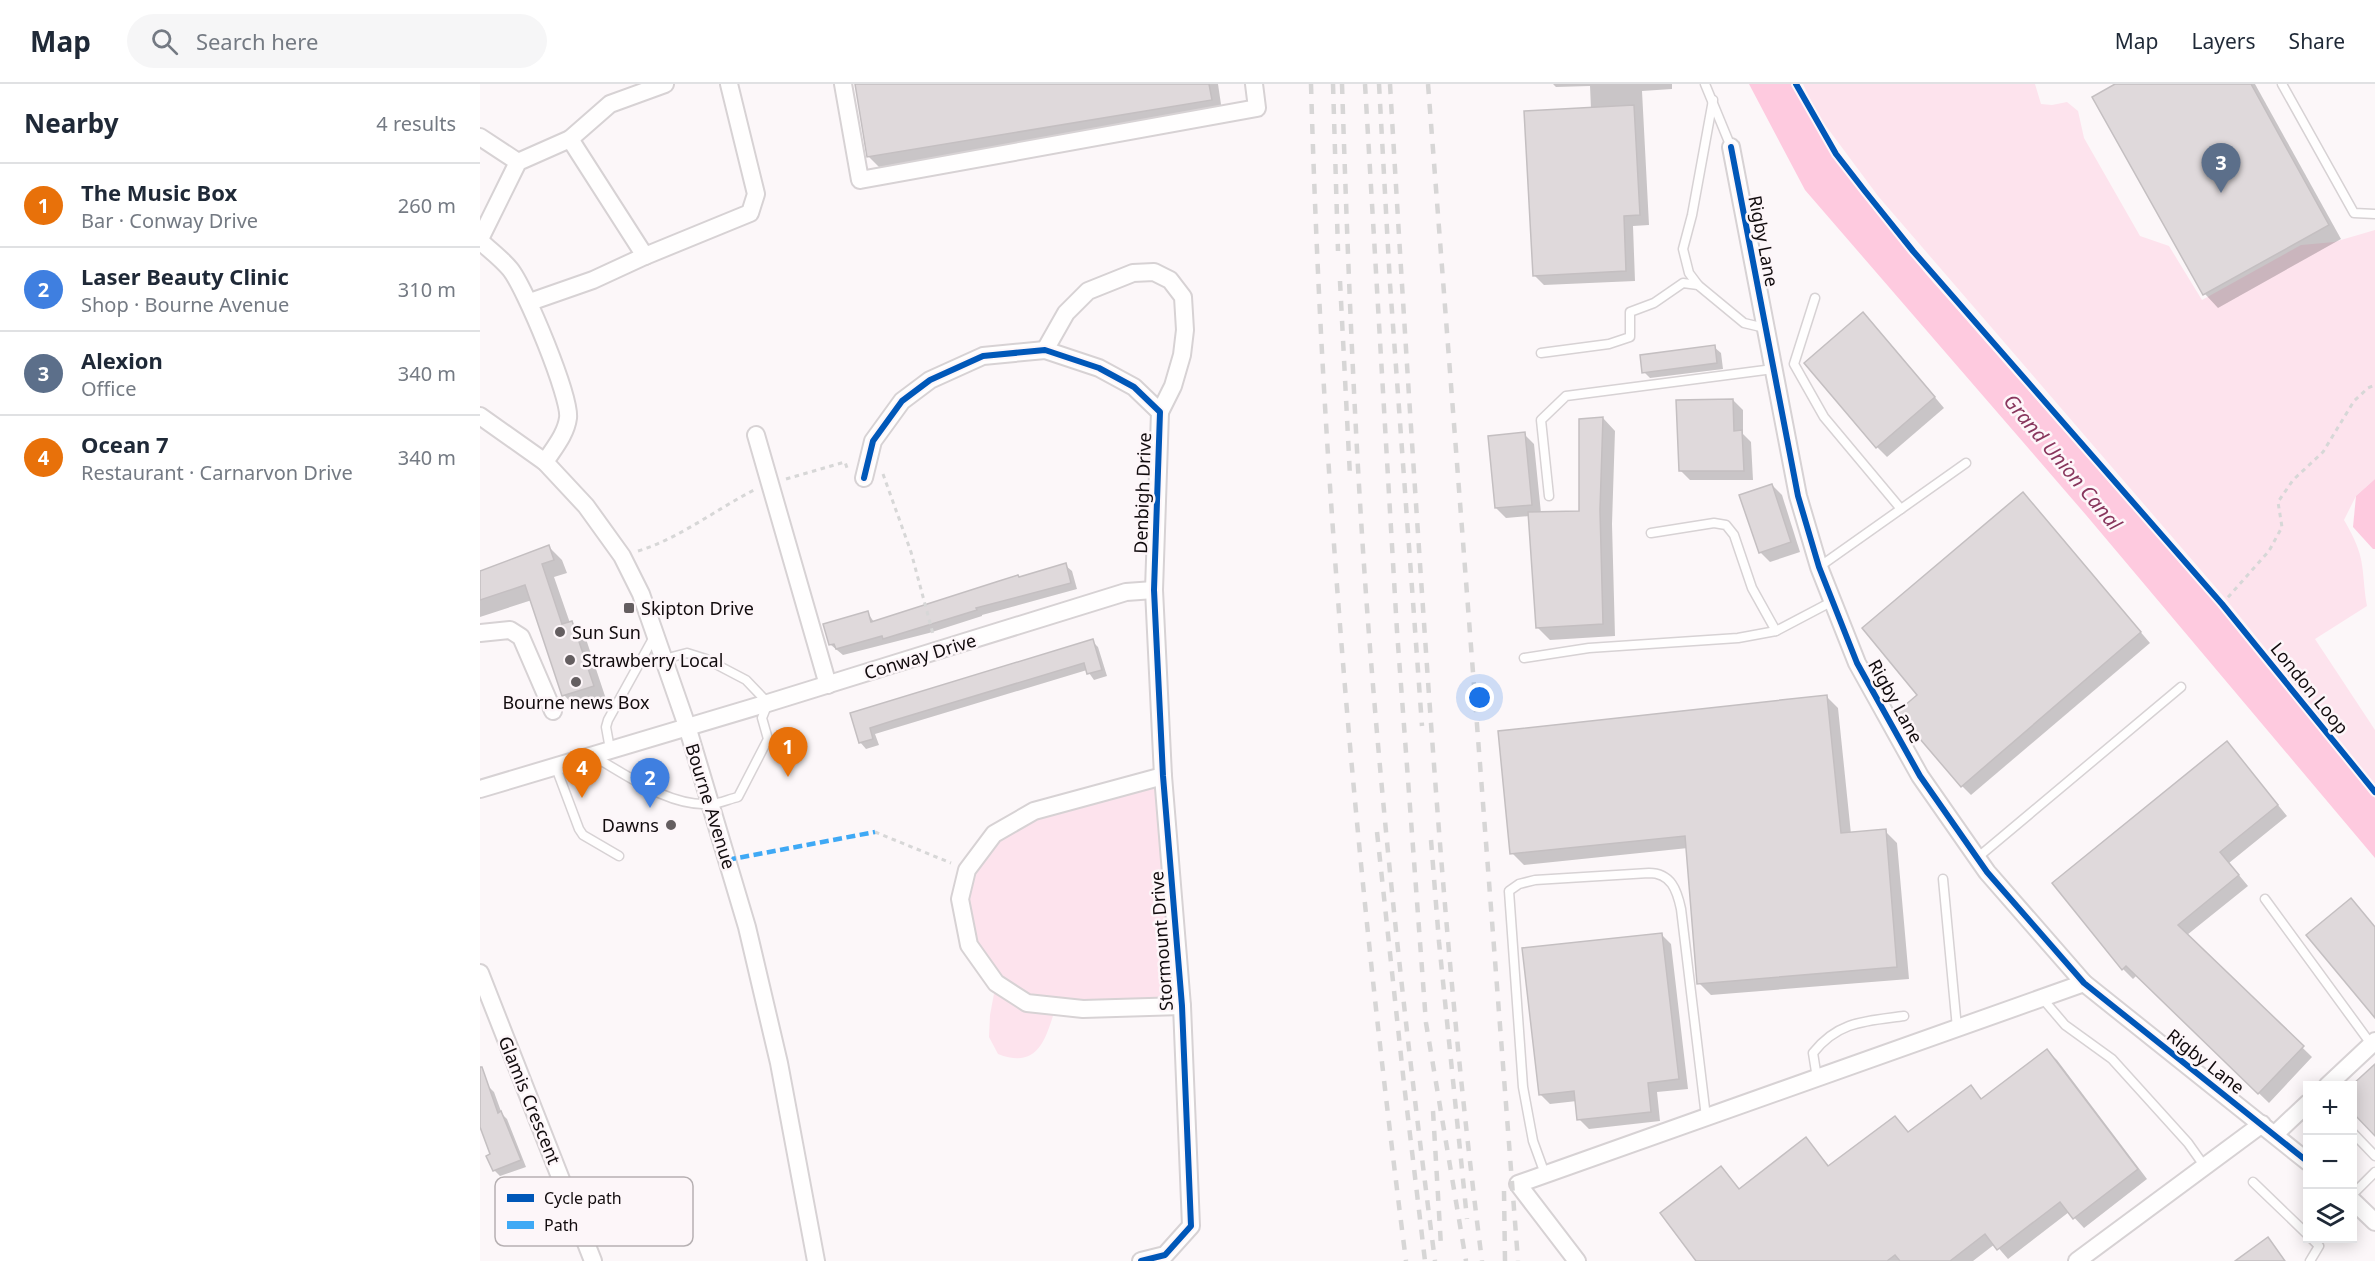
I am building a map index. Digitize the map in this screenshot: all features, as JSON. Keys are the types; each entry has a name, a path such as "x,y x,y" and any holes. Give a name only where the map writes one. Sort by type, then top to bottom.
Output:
{"street":[{"path":"545,462 565,430 569,415 530,302 510,268 484,243 518,162 570,140 610,104 666,84"},
{"path":"530,302 593,280 750,213 756,194 729,84"},
{"path":"843,84 860,180 1257,108 1254,84"},
{"path":"480,137 518,162"},
{"path":"570,140 645,256"},
{"name":"Rigby Lane","path":"1731,147 1798,496 1819,567 1857,663 1920,776 1977,858 2084,983 2303,1159"},
{"name":"Denbigh Drive","path":"1045,350 1066,313 1088,291 1133,273 1154,272 1170,280 1183,297 1185,330 1182,355 1173,386 1160,412 1154,590"},
{"name":"Denbigh Drive","path":"864,478 873,441 902,401 930,380 983,356 1045,350 1099,368 1134,387 1160,412"},
{"name":"Bourne Avenue","path":"481,418 545,462 586,506 622,556 641,594 687,726 747,927 779,1063 816,1261"},
{"path":"756,435 828,685"},
{"name":"Conway Drive","path":"480,789 610,748 828,685 1126,592 1154,590"},
{"name":"Stormount Drive","path":"1141,1261 1165,1255 1191,1226 1182,1006 1163,776 1154,590"},
{"path":"480,633 510,630 521,637 553,711"},
{"path":"1163,776 1034,811 994,834 967,870 960,899 969,945 996,983 1028,1003 1083,1009 1182,1006"},
{"name":"Glamis Crescent","path":"480,973 560,1177"},
{"path":"1578,1261 1518,1184 2084,983"},
{"path":"2332,1081 2373,1043"},
{"path":"2077,1261 2205,1167 2303,1106"},
{"path":"2357,1205 2375,1222"},
{"name":"Glamis Crescent","path":"587,1246 593,1261"}],"lane":[{"path":"1705,84 1731,147"},
{"path":"2282,84 2354,213 2375,214"},
{"path":"1713,100 1692,214 1683,249 1689,273 1698,285 1744,322 1766,328"},
{"path":"1541,353 1609,344 1630,337 1630,312 1654,303 1683,283 1698,285"},
{"path":"1815,298 1794,364 1824,417 1901,509"},
{"path":"1549,496 1541,420 1566,396 1773,369"},
{"path":"1819,567 1966,463"},
{"path":"1651,533 1714,523 1726,525 1734,535 1752,588 1776,631"},
{"path":"1524,658 1589,648 1738,638 1776,631 1833,601"},
{"path":"610,748 606,727 608,720 655,634"},
{"path":"590,755 662,794 686,801 710,804 738,797 768,739 762,718 768,703 746,680 706,659 687,653 664,659"},
{"path":"1977,858 2181,687"},
{"path":"555,765 583,835 619,856"},
{"path":"1545,1174 1533,1141 1523,1087 1509,891 1520,884 1535,880 1649,873 1660,873 1667,878 1674,887 1681,909 1706,1117"},
{"path":"1943,879 1957,1028"},
{"path":"2265,899 2373,1043"},
{"path":"2042,998 2066,1025 2112,1059 2188,1143 2205,1167"},
{"path":"1817,1078 1813,1053 1822,1041 1837,1030 1856,1022 1904,1016"},
{"path":"2355,1135 2375,1156"},
{"path":"2357,1190 2375,1172"},
{"path":"2253,1182 2303,1231"},
{"path":"2310,1261 2319,1246 2316,1243"}],"path":[{"path":"2222,604 2269,551 2282,527 2278,502 2293,480 2323,452 2354,401 2368,388 2375,385"},
{"path":"622,556 654,546 696,525 752,491 770,484 845,462 849,473 857,477 864,478 881,472 911,552 937,651"},
{"path":"875,832 967,870"}],"shaded area":[{"path":"1803,84 2035,84 2041,104 2052,105 2067,102 2078,111 2084,138 2140,236 2169,246 2202,300 2301,245 2334,242 2375,230 2375,479 2356,496 2344,520 2360,554 2367,606 2315,639 2375,730 2375,784 2224,597 1878,196 1817,114"},
{"path":"1163,776 1182,1006 1056,1006 1044,1039 1032,1054 1023,1058 1012,1058 998,1054 989,1037 990,1015 996,983 969,945 967,870 994,834 1034,811"}],"water":[{"name":"Grand Union Canal","path":"1749,84 1792,84 1830,151 1926,274 2257,650 2375,798 2375,858 2086,515 1805,190"},
{"path":"2375,479 2375,549 2373,549 2353,527 2356,496"}],"building":[{"path":"855,84 1209,84 1212,100 867,157"},
{"path":"2115,84 2251,84 2329,225 2203,295 2092,97"},
{"path":"1634,105 1640,215 1624,216 1626,271 1533,276 1524,111"},
{"path":"1863,312 1935,397 1876,448 1804,363"},
{"path":"1715,345 1717,363 1642,373 1640,355"},
{"path":"1733,399 1734,431 1742,430 1744,471 1679,471 1676,400"},
{"path":"1603,417 1600,510 1603,624 1536,628 1528,512 1579,511 1579,419"},
{"path":"1525,432 1532,505 1495,508 1488,436"},
{"path":"1772,484 1791,542 1759,553 1739,495"},
{"path":"2023,492 2141,632 1961,787 1897,712 1917,695 1862,628"},
{"path":"549,545 554,560 542,564 562,624 572,621 594,686 562,696 525,585 480,600 480,571"},
{"path":"1066,563 1071,583 976,608 977,610 883,639 882,636 836,649 834,644 829,645 823,624 868,611 871,622 1018,575 1019,577"},
{"path":"1093,639 1102,670 1087,674 1084,663 870,728 873,739 859,743 850,713"},
{"path":"1827,695 1841,833 1886,829 1897,967 1697,984 1685,836 1510,854 1498,731"},
{"path":"2227,741 2278,805 2220,852 2239,875 2178,925 2304,1046 2258,1094 2126,966 2122,970 2052,883"},
{"path":"2351,898 2375,927 2375,1018 2306,935"},
{"path":"1662,933 1679,1079 1648,1083 1651,1112 1577,1120 1574,1091 1539,1095 1522,948"},
{"path":"2047,1049 2138,1169 2073,1219 2060,1202 1997,1250 1985,1234 1950,1261 1900,1261 1895,1255 1887,1261 1696,1261 1660,1213 1721,1166 1739,1189 1806,1137 1828,1166 1895,1116 1908,1132 1971,1085 1981,1099"},
{"path":"2375,1064 2375,1136 2357,1117 2356,1081"},
{"path":"480,1067 482,1067 498,1113 501,1111 521,1160 493,1171 486,1156 490,1154 480,1127"},
{"path":"2268,1237 2285,1261 2235,1261"}],"railway":[{"path":"1311,84 1323,379 1344,674 1372,968 1406,1261"},
{"path":"1333,84 1338,251"},
{"path":"1342,84 1352,360 1369,635 1398,948 1435,1261"},
{"path":"1365,84 1397,631 1426,1023 1466,1261"},
{"path":"1379,84 1390,284 1422,726"},
{"path":"1390,84 1437,805 1449,957 1482,1261"},
{"path":"1428,84 1518,1261"},
{"path":"1340,281 1350,476"},
{"path":"1377,832 1425,1261"},
{"path":"1431,840 1467,1219"},
{"path":"1433,1111 1441,1246"},
{"path":"1504,1191 1505,1261"}],"marked path":[{"path":"727,860 875,832"}],"cycle path":[{"name":"London Loop","path":"1796,84 1836,154 1913,251 2222,604 2375,792"},
{"path":"1731,147 1798,496 1819,567 1857,663 1920,776 1987,872 2084,983 2303,1158"},
{"path":"864,478 873,441 902,401 930,380 983,356 1045,350 1099,368 1134,387 1160,412 1154,590 1163,776 1182,1006 1191,1226 1165,1255 1141,1261"}],"place":[{"name":"Alexion","path":"2221,193"},
{"name":"Skipton Drive","path":"629,608"},
{"name":"Sun Sun","path":"560,632"},
{"name":"Strawberry Local","path":"570,660"},
{"name":"Bourne news Box","path":"576,682"},
{"name":"The Music Box","path":"788,777"},
{"name":"Ocean 7","path":"582,798"},
{"name":"Laser Beauty Clinic","path":"650,808"},
{"name":"Dawns","path":"671,825"}]}
